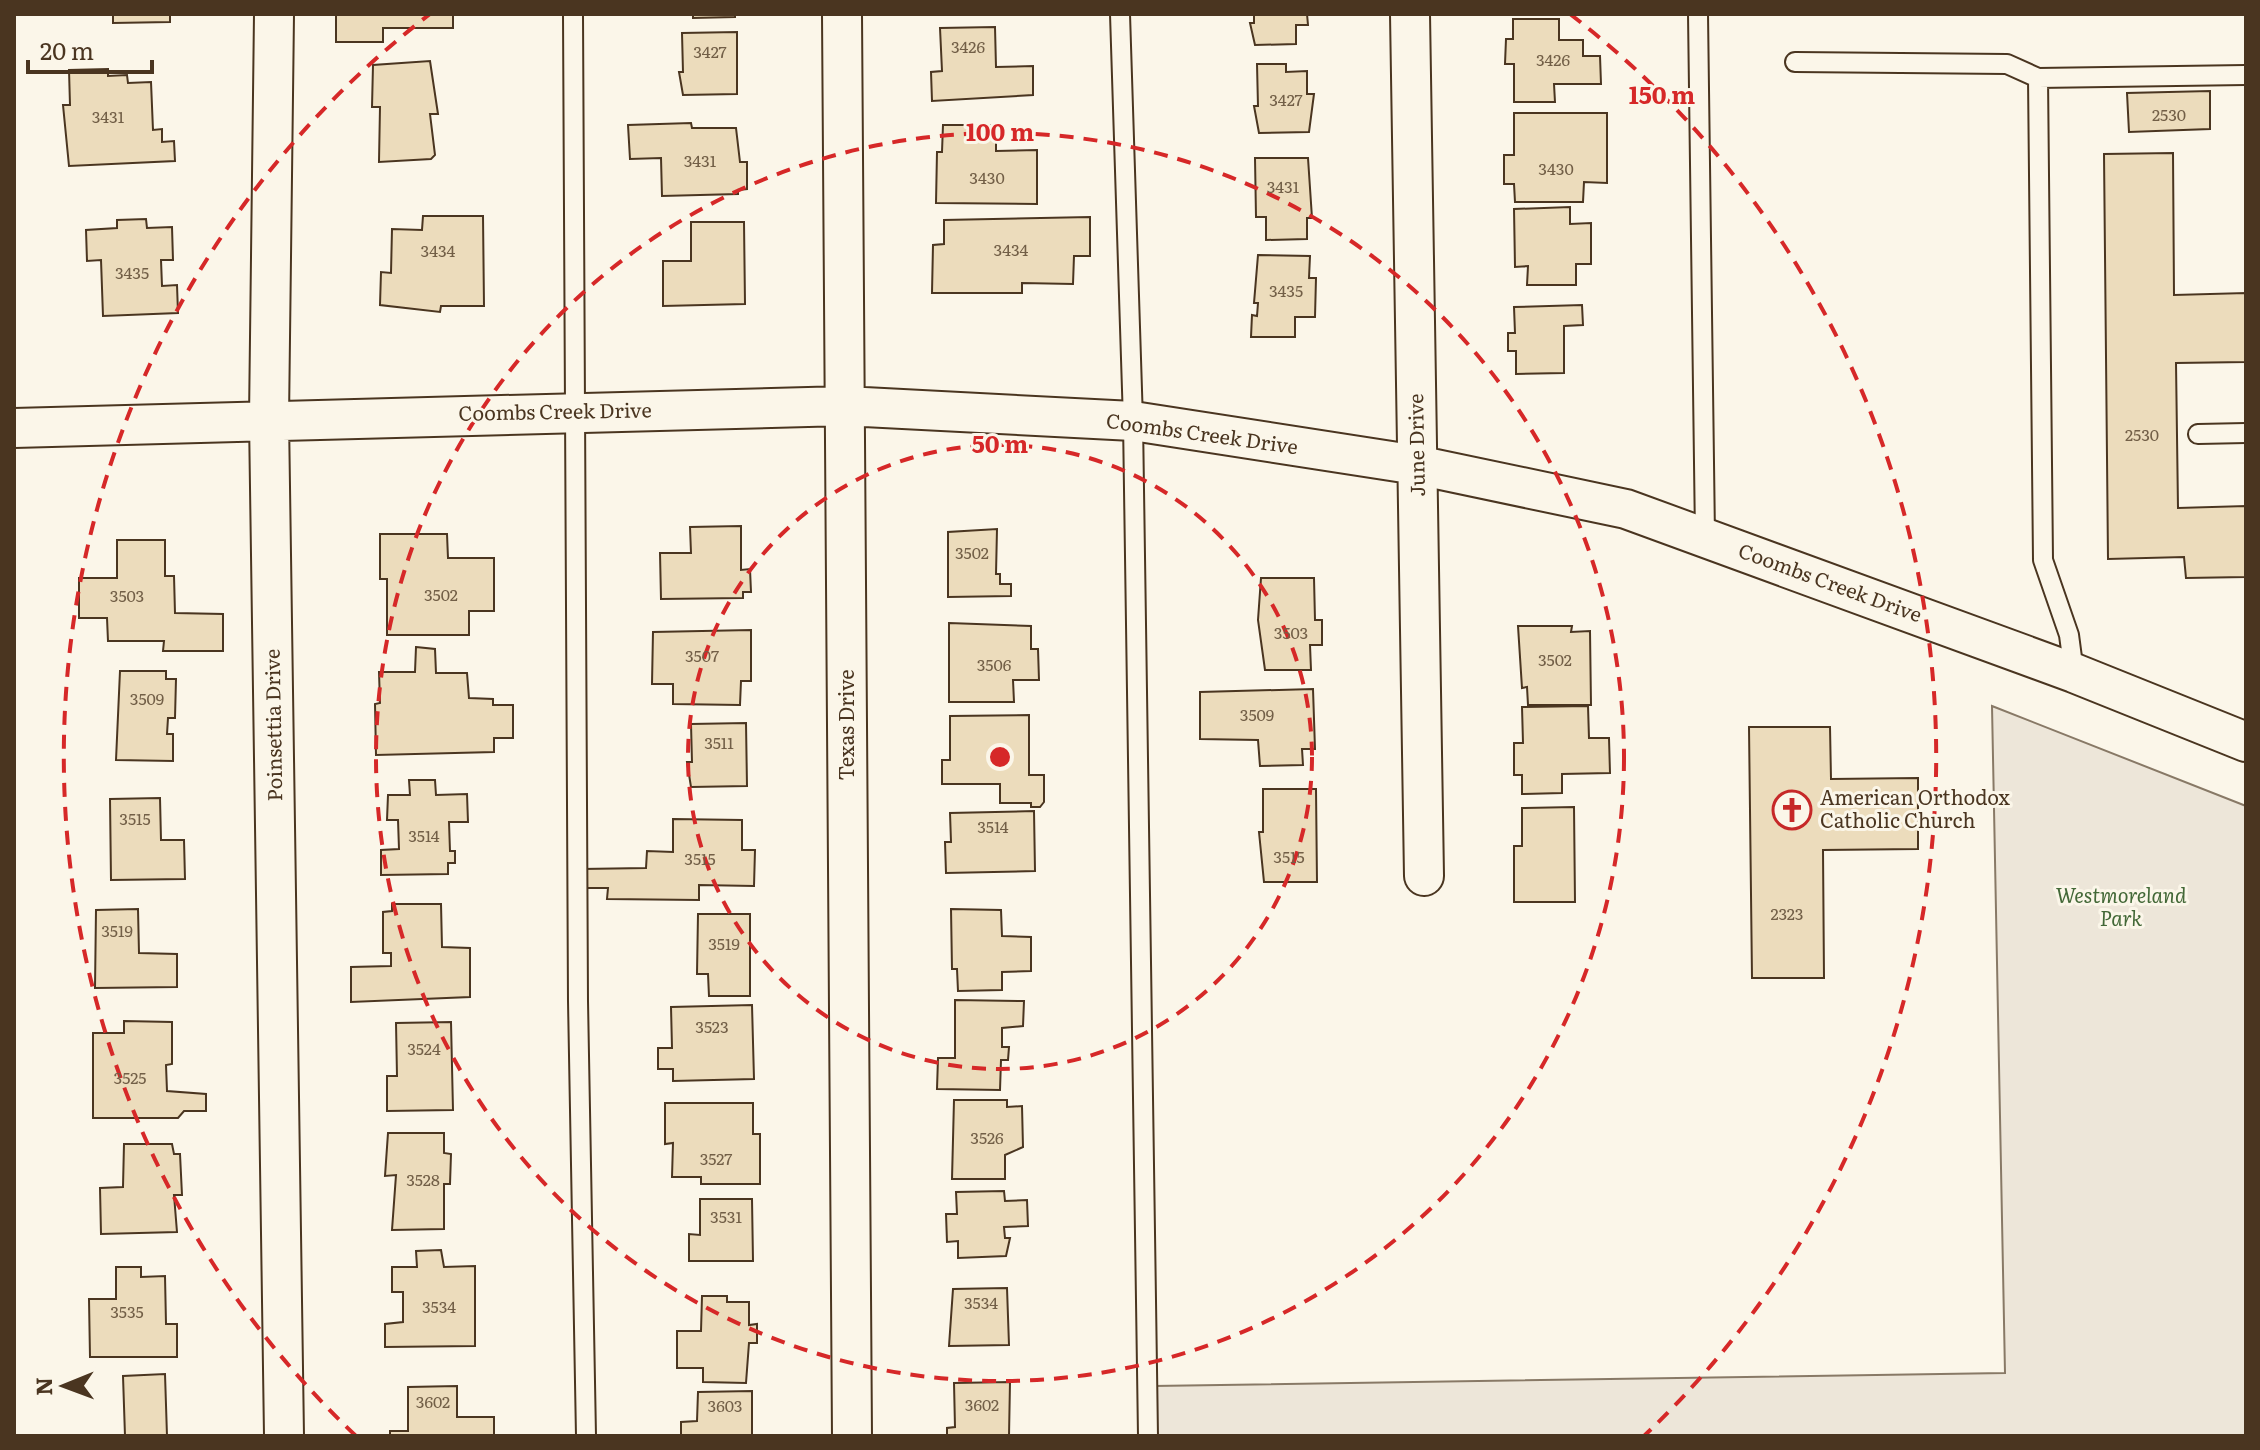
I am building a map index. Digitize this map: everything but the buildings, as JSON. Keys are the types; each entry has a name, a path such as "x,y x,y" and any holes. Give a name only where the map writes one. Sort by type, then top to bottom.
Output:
{"street":[{"name":"Poinsettia Drive","path":"274,14 269,419 284,1436"},
{"name":"Texas Drive","path":"842,14 852,1436"},
{"name":"June Drive","path":"1410,14 1424,876"},
{"name":"Coombs Creek Drive","path":"14,428 845,406 1133,421 1417,465 1626,509 2074,673 2246,742"}],"lane":[{"path":"573,14 574,411 586,1436"},
{"path":"1120,14 1133,421 1148,1436"},
{"path":"1698,14 1705,537"},
{"path":"1795,62 2007,64 2038,78 2246,75"},
{"path":"2038,78 2043,560 2069,635 2074,673"},
{"path":"2198,434 2246,433"}],"green space":[{"name":"Westmoreland Park","path":"1992,706 2246,806 2246,1436 1155,1436 1153,1386 2005,1373"}],"place":[{"name":"American Orthodox Catholic Church","path":"1792,810"}]}
